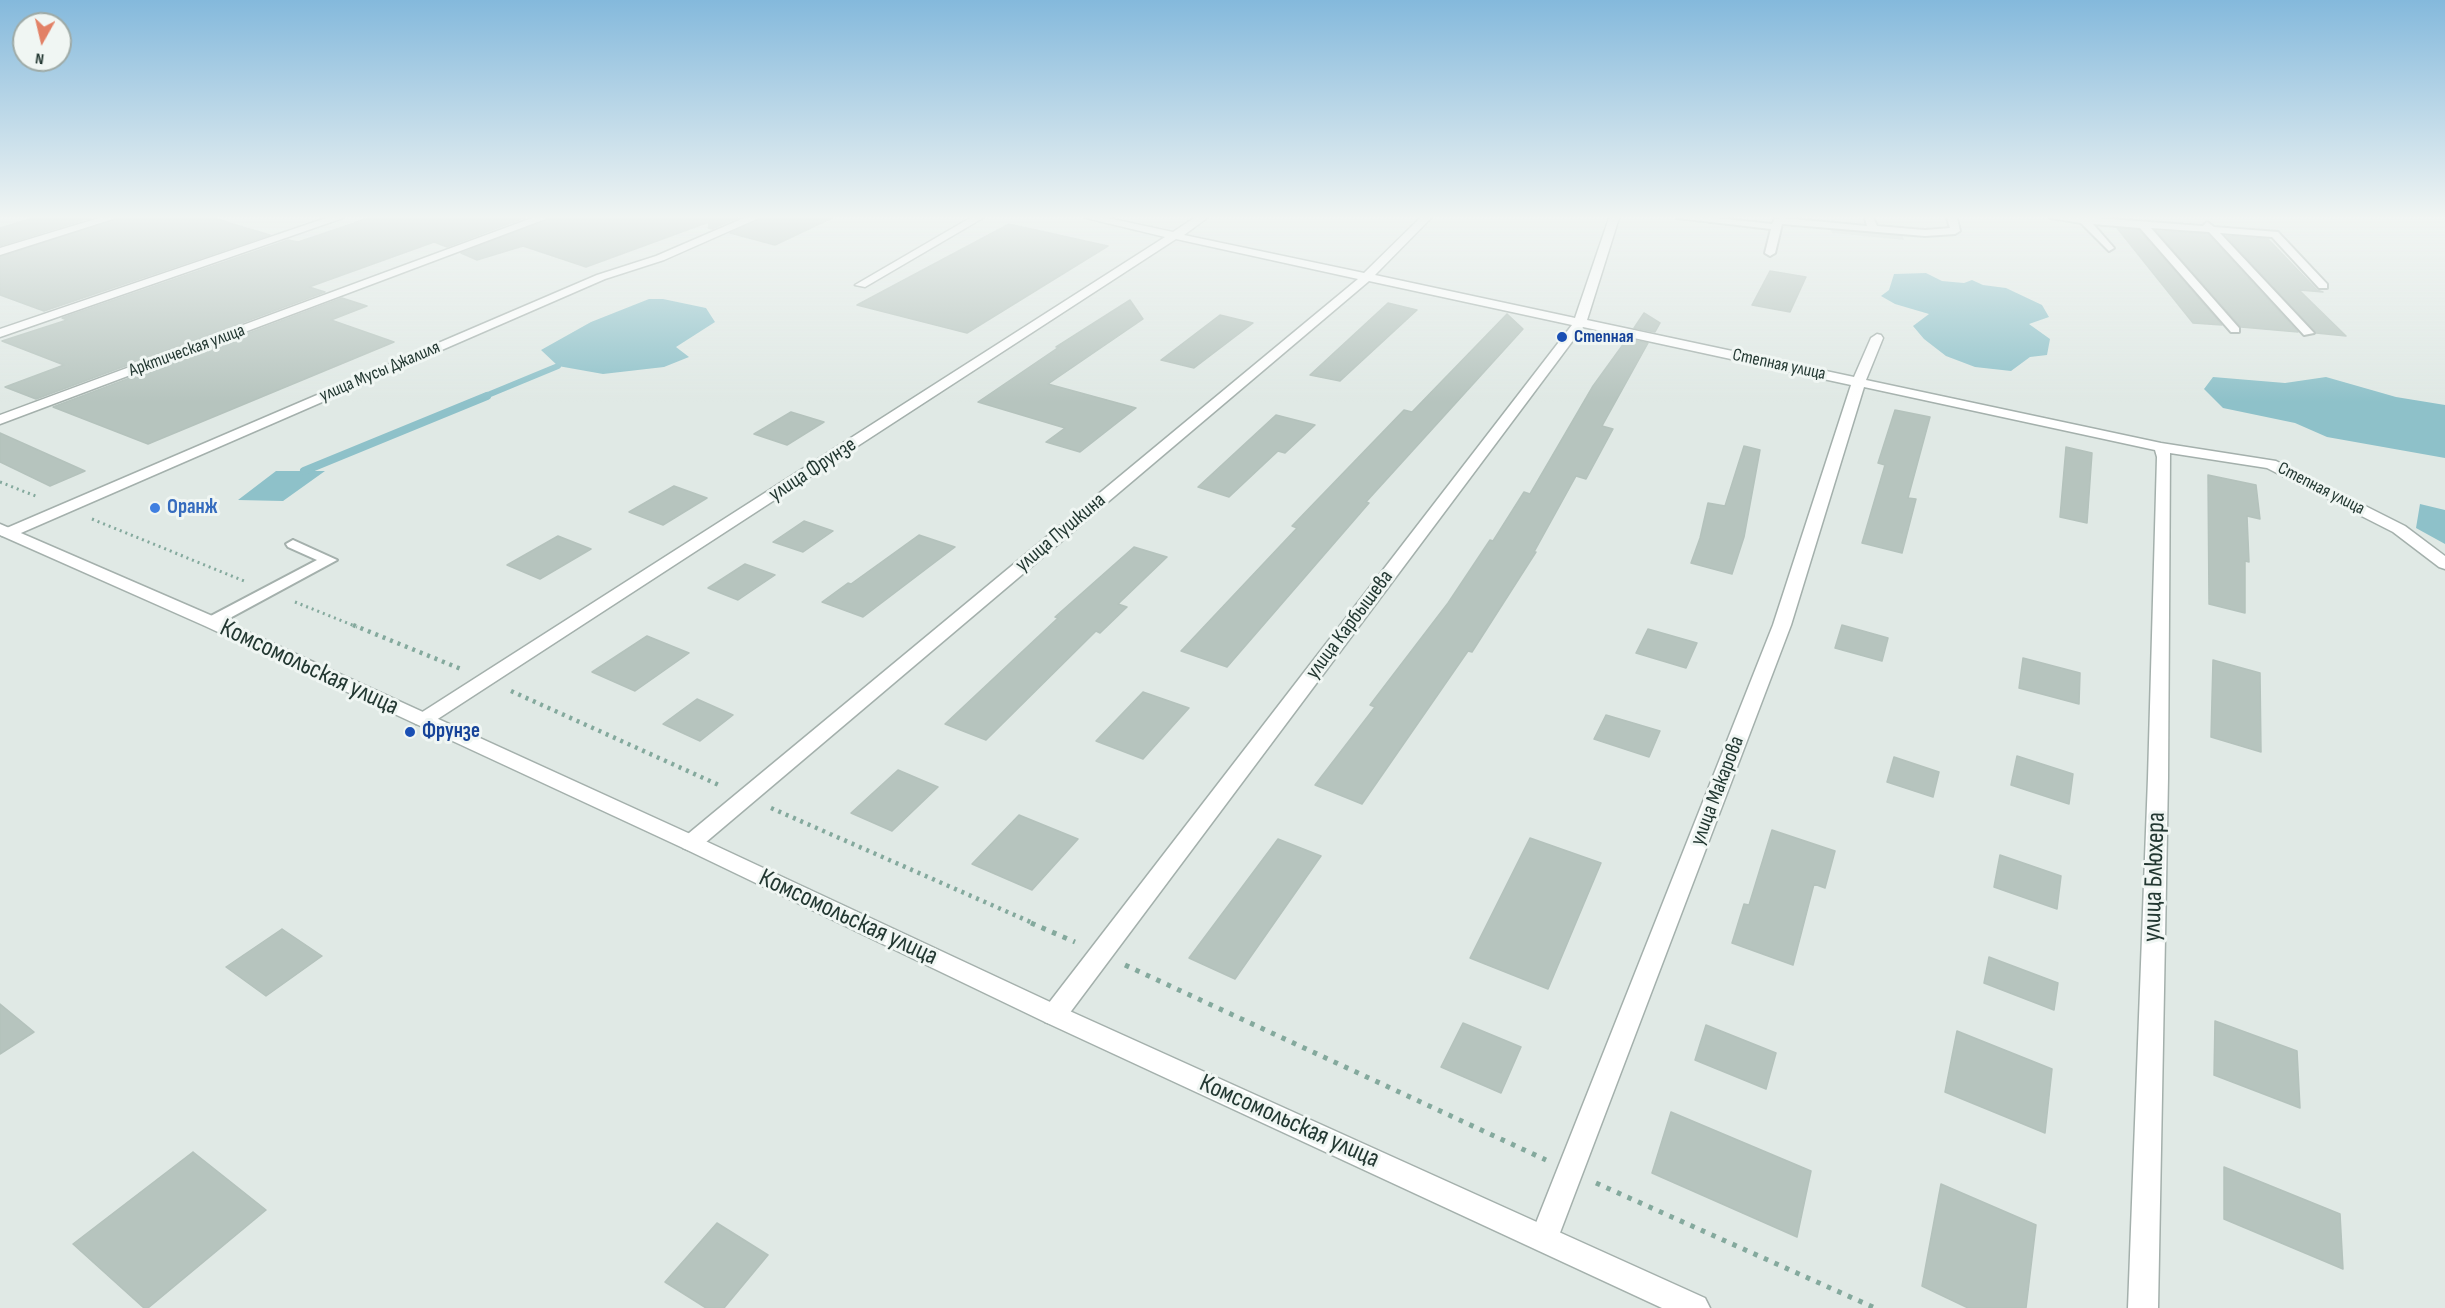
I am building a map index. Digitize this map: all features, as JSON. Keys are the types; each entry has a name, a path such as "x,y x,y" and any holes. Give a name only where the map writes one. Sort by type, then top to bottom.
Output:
{"street":[{"path":"0,333 159,279"},
{"name":"Арктическая улица","path":"0,420 379,279"},
{"name":"улица Мусы Джалиля","path":"4,531 65,508 596,279"},
{"path":"861,285 871,279"},
{"name":"улица Фрунзе","path":"423,720 1111,279"},
{"name":"улица Пушкина","path":"691,843 1364,279"},
{"name":"Степная улица","path":"1382,279 2161,447 2271,464 2399,529 2445,564"},
{"name":"улица Карбышева","path":"1054,1015 1580,322 1594,279"},
{"name":"улица Макарова","path":"1544,1238 1782,625 1859,382 1877,338"},
{"name":"улица Блюхера","path":"2143,1308 2158,766 2164,457 2161,447"},
{"name":"Комсомольская улица","path":"4,531 211,622 691,843 1054,1015 1695,1308"}],"lane":[{"path":"2190,279 2235,330"},
{"path":"2258,279 2308,333"},
{"path":"2317,279 2324,286"},
{"path":"211,622 329,560 293,544"}],"path":[{"path":"0,482 486,680 1101,954 1570,1171 1875,1308"}],"water":[{"path":"1892,279 1938,279 1964,283 1972,280 1983,285 2006,288 2042,305 2049,317 2029,324 2050,339 2047,355 2030,357 2011,371 1975,367 1946,356 1924,339 1913,326 1929,314 1895,304 1881,296 1889,290"},
{"path":"649,299 663,299 706,308 715,322 676,347 689,357 664,367 603,374 558,366 541,350 591,322"},
{"path":"2213,377 2285,383 2326,377 2396,397 2445,405 2445,458 2327,437 2295,423 2223,408 2204,389"},
{"path":"276,471 325,471 283,501 238,500"},
{"path":"2420,504 2445,510 2445,544 2416,528"}],"building":[{"path":"0,279 139,279 44,311 0,295"},
{"path":"175,279 331,279 309,287 325,292 36,399 5,387 64,365 2,341 67,320 62,318"},
{"path":"906,279 1054,279 967,333 857,305"},
{"path":"1766,279 1805,279 1790,312 1752,305"},
{"path":"2158,279 2182,279 2222,325 2193,323"},
{"path":"2199,279 2249,279 2298,332 2241,327"},
{"path":"2266,279 2306,279 2317,290 2323,292 2299,290 2346,336 2316,333"},
{"path":"342,298 367,306 331,320 394,342 148,444 53,407"},
{"path":"1130,300 1143,319 1048,384 1136,408 1080,452 1046,442 1065,428 978,402 1059,347 1056,347"},
{"path":"1388,303 1417,310 1340,381 1310,375"},
{"path":"1644,313 1660,323 1655,332 1634,328"},
{"path":"1507,314 1523,329 1366,502 1369,503 1227,667 1181,651 1297,528 1292,526 1404,410 1412,412"},
{"path":"1220,315 1253,323 1194,368 1161,360"},
{"path":"1627,339 1648,343 1602,426 1613,429 1586,479 1576,476 1534,552 1536,552 1472,652 1468,651 1362,804 1315,785 1375,707 1370,705 1448,603 1490,540 1493,541 1524,492 1530,494 1593,386"},
{"path":"1895,410 1930,417 1908,498 1916,499 1902,553 1862,543 1885,465 1878,463"},
{"path":"791,412 824,422 787,445 754,434"},
{"path":"1276,415 1315,425 1285,453 1278,451 1229,497 1198,487"},
{"path":"0,433 85,471 50,486 0,462"},
{"path":"1744,446 1760,450 1744,537 1732,574 1691,563 1700,538 1708,503 1725,506"},
{"path":"2066,447 2092,453 2087,523 2060,517"},
{"path":"2208,475 2256,485 2260,519 2247,516 2249,562 2245,561 2245,613 2209,604"},
{"path":"674,486 707,498 663,525 629,512"},
{"path":"804,521 833,531 803,552 773,542"},
{"path":"919,535 955,547 863,617 822,602 848,583 851,584"},
{"path":"558,536 591,549 540,579 507,565"},
{"path":"1134,547 1167,557 1118,604 1127,607 1100,633 1096,631 986,740 945,724 1058,618 1055,617"},
{"path":"745,564 775,575 738,600 708,588"},
{"path":"1842,625 1888,638 1882,661 1835,648"},
{"path":"1648,629 1697,643 1686,668 1636,653"},
{"path":"647,636 689,653 635,691 592,672"},
{"path":"2023,658 2080,673 2079,704 2019,688"},
{"path":"2213,660 2260,673 2261,752 2211,737"},
{"path":"1143,692 1189,708 1143,759 1096,741"},
{"path":"697,699 733,715 700,741 663,724"},
{"path":"1606,715 1660,731 1649,757 1594,739"},
{"path":"2017,756 2073,774 2069,804 2011,785"},
{"path":"1894,757 1939,772 1933,797 1887,782"},
{"path":"898,770 938,787 892,831 851,813"},
{"path":"1019,815 1078,839 1032,890 972,864"},
{"path":"1772,830 1835,851 1825,888 1814,884 1793,965 1732,943 1744,904 1749,905"},
{"path":"1530,838 1601,863 1548,989 1470,958"},
{"path":"1278,839 1321,856 1235,979 1189,958"},
{"path":"2000,855 2061,876 2057,909 1994,887"},
{"path":"282,929 322,956 266,996 226,967"},
{"path":"1989,957 2058,983 2054,1010 1984,983"},
{"path":"0,1004 34,1032 0,1054"},
{"path":"2215,1021 2297,1051 2300,1108 2214,1075"},
{"path":"1463,1023 1521,1047 1501,1093 1441,1067"},
{"path":"1706,1025 1776,1053 1766,1089 1695,1060"},
{"path":"1957,1031 2052,1069 2045,1133 1945,1092"},
{"path":"1671,1112 1811,1171 1797,1237 1652,1173"},
{"path":"193,1152 266,1210 148,1308 144,1308 73,1244"},
{"path":"2224,1167 2340,1214 2343,1269 2224,1219"},
{"path":"1941,1184 2036,1225 2026,1308 1968,1308 1922,1286"},
{"path":"717,1223 768,1255 724,1308 706,1308 665,1282"}],"waterway":[{"path":"483,397 558,366"},
{"path":"304,471 487,396"}],"place":[{"name":"Степная","path":"1562,337"},
{"name":"Оранж","path":"155,508"},
{"name":"Фрунзе","path":"410,732"}]}
